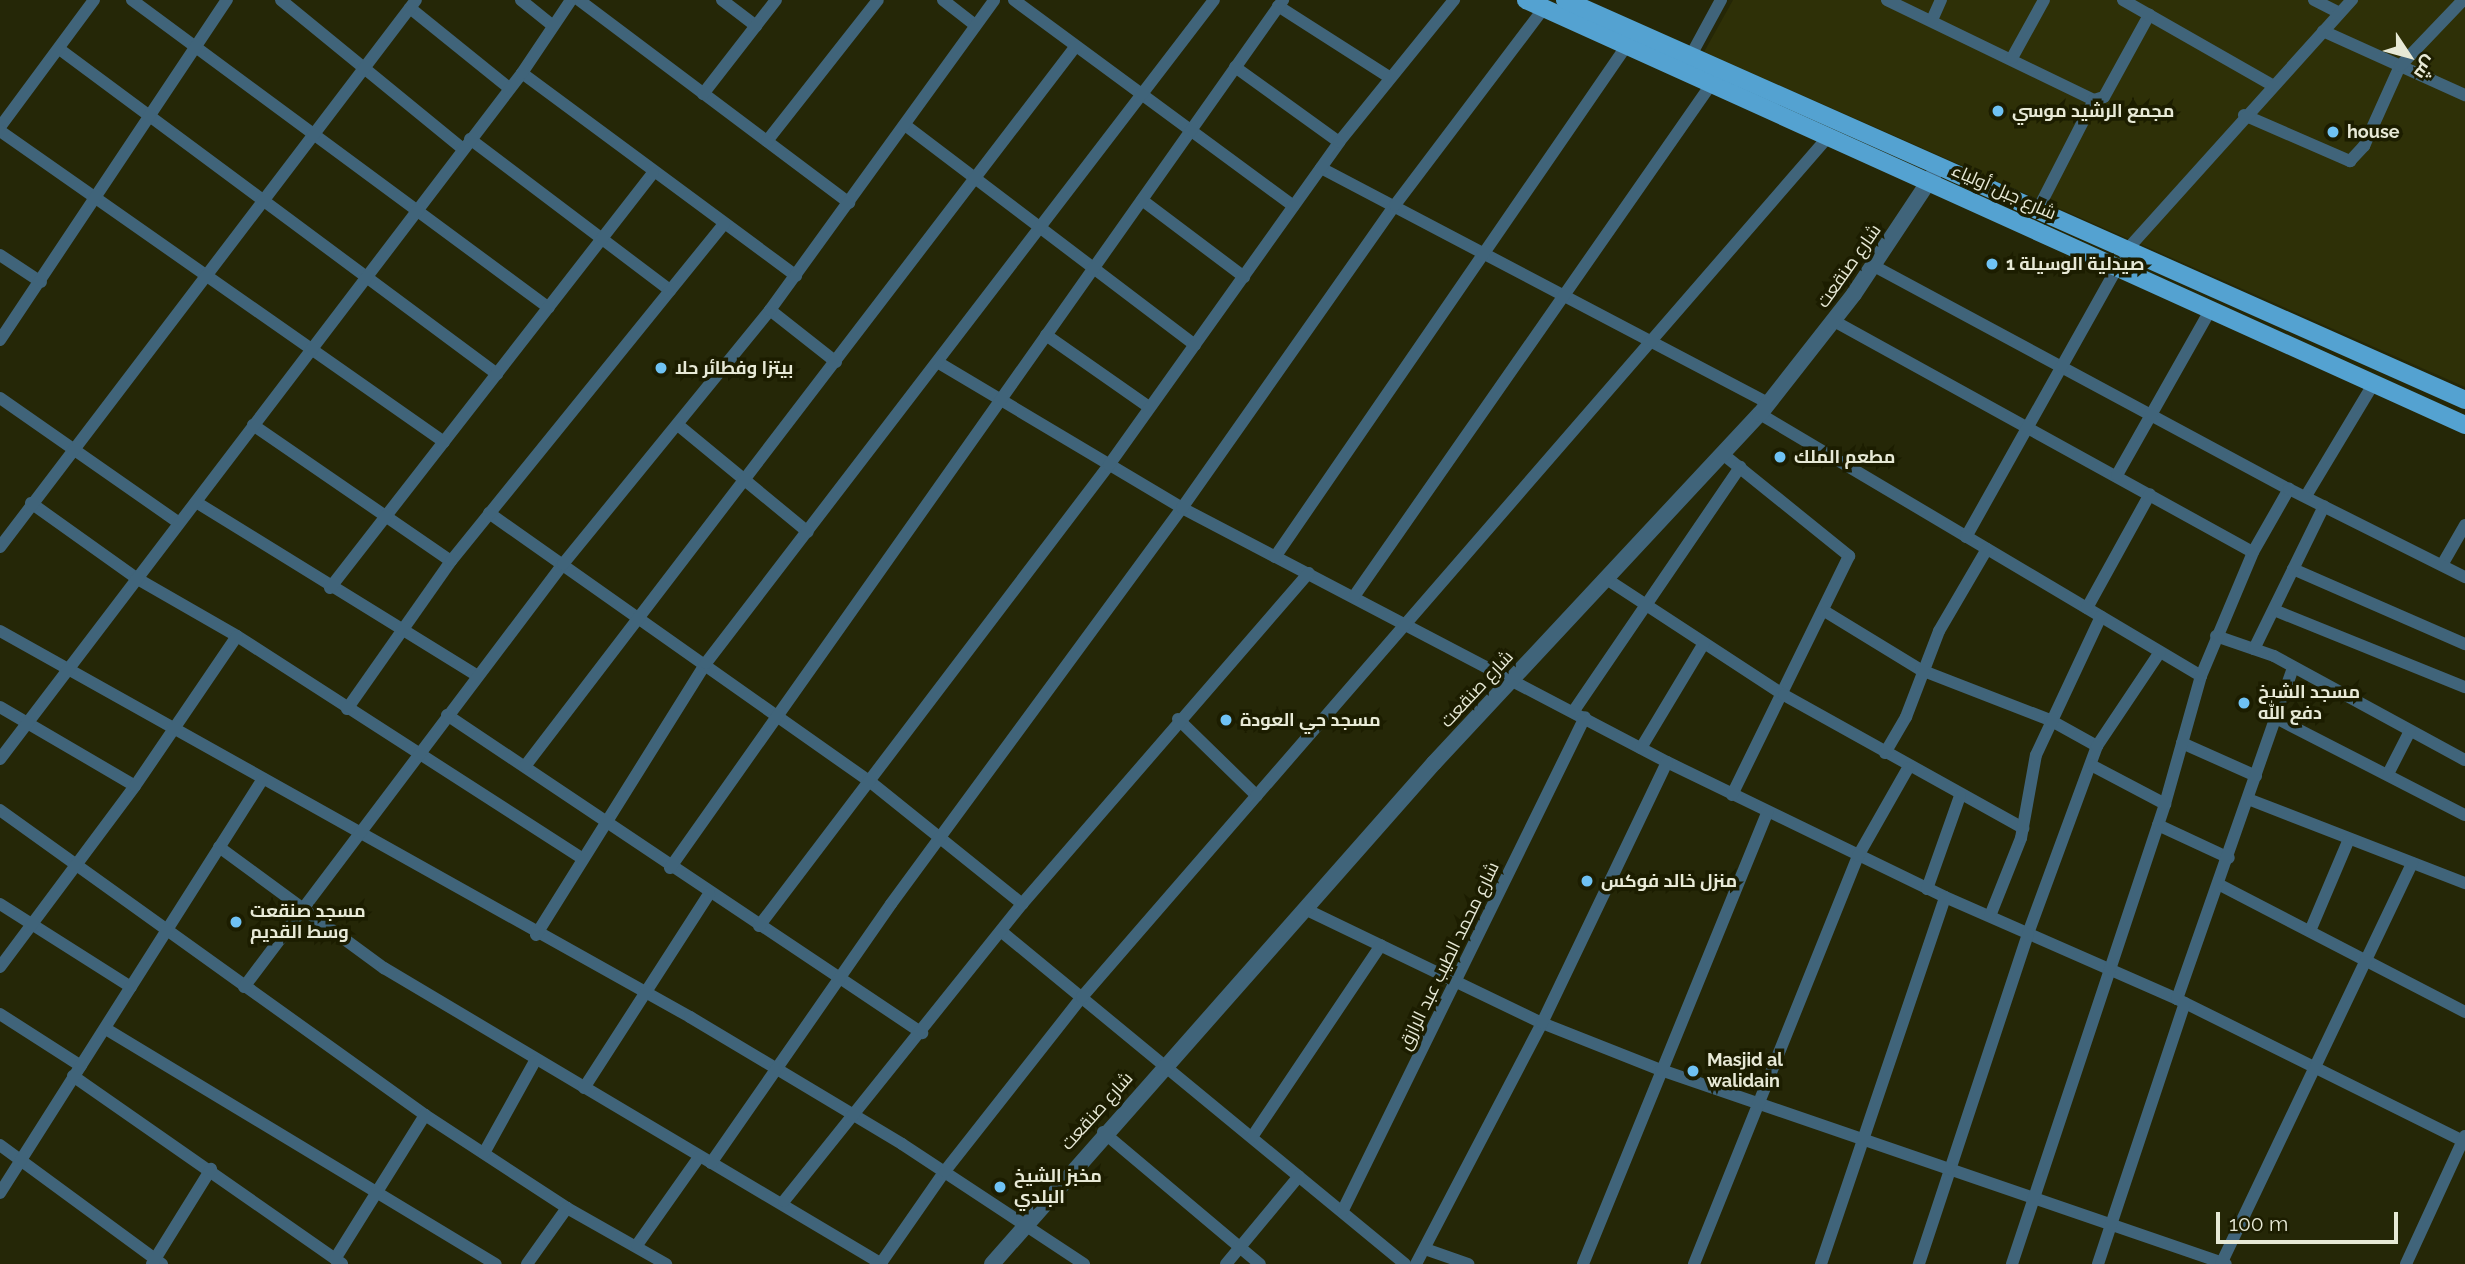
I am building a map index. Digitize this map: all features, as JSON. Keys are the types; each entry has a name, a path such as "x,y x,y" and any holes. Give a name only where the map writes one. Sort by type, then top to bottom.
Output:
{"main road":[{"name":"شارع جبل أولياء","path":"1526,0 1829,136 2036,213 2211,309 2465,425"},
{"name":"شارع جبل أولياء","path":"1565,0 1934,175 2121,259 2465,400"}],"street":[{"path":"94,0 62,51 0,129 94,200 444,442"},
{"path":"132,0 549,308"},
{"path":"0,340 227,0"},
{"path":"281,0 363,73 603,240 670,290"},
{"path":"521,0 552,25"},
{"path":"0,759 25,722 311,352 522,73 571,0"},
{"path":"579,0 849,203"},
{"path":"722,0 757,26"},
{"path":"703,94 776,0"},
{"path":"767,141 878,0"},
{"path":"943,0 975,25"},
{"path":"244,987 563,564 796,276 995,0"},
{"path":"1014,0 1189,132 1293,206"},
{"path":"536,935 606,817 706,663 1044,228 1214,0"},
{"path":"759,926 1109,465 1339,142 1454,0"},
{"path":"1690,57 1721,0"},
{"path":"1887,0 2012,58 2094,100 2104,97 2149,15"},
{"path":"1932,20 1941,0"},
{"path":"2012,58 2044,0"},
{"path":"2123,0 2272,85"},
{"path":"2314,0 2339,13"},
{"path":"1966,537 2121,259 2244,114 2352,0"},
{"path":"2244,114 2350,161 2364,146 2400,66 2463,0"},
{"path":"670,867 1280,3 1389,77"},
{"path":"0,547 73,448 263,205 413,4 509,88"},
{"path":"637,1245 775,1069 1182,508 1395,205 1544,8"},
{"path":"2323,31 2465,95"},
{"path":"1275,557 1627,46"},
{"path":"526,765 1076,47"},
{"path":"62,51 263,205 497,374"},
{"path":"1235,67 1339,142"},
{"path":"522,73 653,173 796,276"},
{"path":"1355,595 1712,83"},
{"path":"2036,213 2094,100"},
{"path":"905,124 1095,266 1195,345"},
{"path":"219,847 384,968 535,1061 705,1160 784,1201 881,1264 945,1171 1082,997 1410,624 1829,136"},
{"path":"1321,168 1564,293 1652,343 1764,408 1966,537 2201,676"},
{"path":"330,587 653,173"},
{"name":"شارع صنقعت","path":"992,1264 1103,1132 1605,578 1724,455 1834,321 1934,175"},
{"path":"1143,200 1244,277"},
{"path":"347,709 451,561 724,224"},
{"path":"0,255 41,282"},
{"path":"1874,266 2148,416 2465,577"},
{"path":"2117,475 2211,309"},
{"path":"770,310 836,362"},
{"path":"1834,321 2253,552"},
{"path":"1046,335 1149,407"},
{"path":"939,363 1182,508 1355,595 1667,762 1927,889 2181,1001 2464,1139 2406,1264"},
{"path":"2306,496 2374,383"},
{"path":"0,398 179,523"},
{"path":"253,425 451,561"},
{"path":"678,425 808,532"},
{"path":"1724,455 1846,550 1848,563 1826,612 1732,794"},
{"path":"1573,712 1644,604 1741,467"},
{"path":"2012,1264 2107,968 2165,804 2201,676 2253,552 2289,489"},
{"path":"2087,608 2150,494"},
{"path":"196,502 478,676"},
{"path":"31,503 136,578 237,636 581,858"},
{"path":"2254,649 2324,506"},
{"path":"489,513 706,663 776,719 868,780 1022,904"},
{"path":"2442,565 2465,525"},
{"path":"1885,753 1906,717 1921,670 1987,549"},
{"path":"2293,569 2465,644"},
{"path":"784,1201 856,1116 1022,904 1178,719 1309,573"},
{"path":"1605,578 1784,695 1908,768 2023,828"},
{"path":"2274,610 2465,687"},
{"path":"1826,612 1921,670 2050,720 2097,746"},
{"path":"1990,916 2023,828 2030,772 2050,720 2101,616"},
{"path":"0,631 173,732 360,834 536,935 647,993 945,1171 1084,1264"},
{"path":"0,967 135,786 237,636"},
{"path":"2216,636 2254,649 2293,668 2465,760"},
{"path":"1641,748 1704,643"},
{"path":"1919,1264 2028,934 2097,746 2160,652"},
{"path":"2098,1264 2181,1001 2293,668"},
{"path":"0,707 135,786"},
{"path":"447,715 606,817 709,894 922,1033"},
{"name":"شارع محمد الطيب عبد الرازق","path":"1343,1210 1585,718"},
{"path":"2276,718 2389,772 2465,816"},
{"path":"1178,719 1257,796"},
{"path":"2389,772 2410,731"},
{"path":"2182,743 2256,776"},
{"path":"1416,1264 1542,1023 1667,762"},
{"path":"2091,765 2165,804"},
{"path":"1694,1264 1756,1102 1858,856 1908,768"},
{"path":"0,1193 262,780"},
{"path":"1927,889 1960,796"},
{"path":"2248,799 2465,883"},
{"path":"0,810 425,1115 567,1208 637,1245 647,1259 666,1264"},
{"path":"1583,1264 1767,812"},
{"path":"2158,825 2229,858"},
{"path":"2310,931 2349,839"},
{"path":"1306,909 1542,1023 1661,1070 2035,1195 2223,1264 2314,1065 2412,863"},
{"path":"2220,885 2465,1012"},
{"path":"584,1088 709,894"},
{"path":"1821,1264 1945,897"},
{"path":"0,904 31,926 131,986"},
{"path":"1002,932 1343,1210 1405,1264"},
{"path":"1252,1137 1381,945"},
{"path":"0,1014 339,1261 376,1194 425,1115"},
{"path":"106,1029 495,1264"},
{"path":"484,1153 535,1061"},
{"path":"1103,1132 1260,1264"},
{"path":"0,1145 20,1163 157,1262 211,1169"},
{"path":"1226,1264 1299,1175"},
{"path":"527,1264 567,1208"},
{"path":"1425,1249 1468,1264"}],"shaded area":[{"path":"1733,0 2465,0 2465,387 1704,52"}],"place":[{"name":"مجمع الرشيد موسي","path":"1998,111"},
{"name":"house","path":"2333,132"},
{"name":"صيدلية الوسيلة 1","path":"1992,264"},
{"name":"بيتزا وفطائر حلا","path":"661,368"},
{"name":"مطعم الملك","path":"1780,457"},
{"name":"مسجد الشيخ دفع الله","path":"2244,703"},
{"name":"مسجد حي العودة","path":"1226,720"},
{"name":"منزل خالد فوكس","path":"1587,881"},
{"name":"مسجد صنقعت وسط القديم","path":"236,922"},
{"name":"Masjid al walidain","path":"1693,1071"},
{"name":"مخبز الشيخ البلدي","path":"1000,1187"}]}
